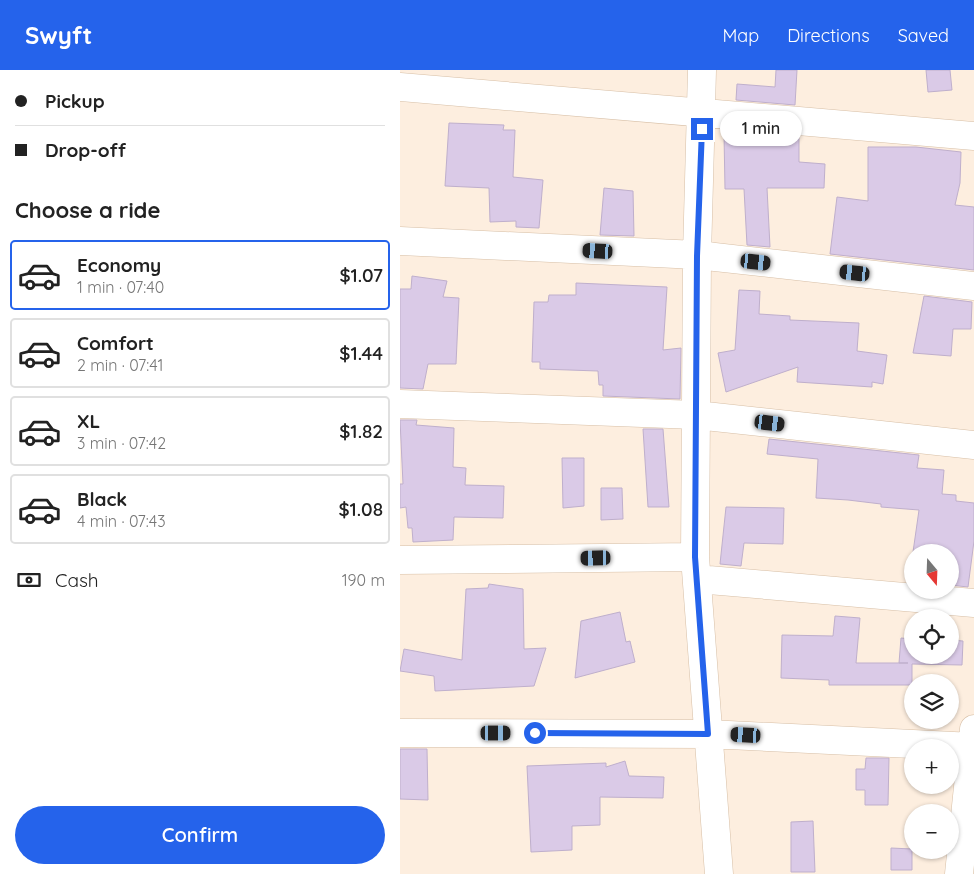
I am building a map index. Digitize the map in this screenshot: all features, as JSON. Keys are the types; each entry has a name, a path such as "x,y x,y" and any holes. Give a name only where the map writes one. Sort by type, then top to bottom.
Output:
{"street":[{"path":"702,70 697,256 696,568 719,874"},
{"path":"400,87 702,111 974,136"},
{"path":"400,241 697,256 974,286"},
{"path":"400,404 696,415 974,445"},
{"path":"400,560 696,568 974,603"},
{"path":"400,733 708,734 973,741 958,874"}],"building":[{"path":"776,70 797,70 795,105 736,100 737,84 775,87"},
{"path":"926,70 950,70 952,90 928,92"},
{"path":"449,123 504,125 503,130 515,130 513,177 543,180 539,228 516,227 516,221 490,222 489,188 445,186"},
{"path":"734,131 799,137 799,162 825,164 824,188 767,188 770,247 747,245 744,189 725,189 724,134 734,133"},
{"path":"868,147 916,147 961,152 960,183 955,205 974,207 974,270 830,254 837,197 868,201"},
{"path":"604,188 633,191 634,236 600,235"},
{"path":"412,276 447,281 443,297 459,298 456,364 428,364 423,389 400,388 400,289 411,289"},
{"path":"576,283 667,287 663,350 681,348 680,399 603,396 603,385 599,385 598,371 540,369 540,362 532,362 534,302 548,302 549,295 576,295"},
{"path":"739,290 760,291 759,314 790,316 790,320 859,323 857,351 887,355 883,384 872,382 872,387 797,382 798,367 726,392 718,353 735,350"},
{"path":"924,296 972,302 971,329 953,329 951,356 913,353"},
{"path":"400,420 417,420 416,425 454,428 453,467 466,468 465,485 504,486 503,518 454,517 453,540 413,542 412,528 408,528 406,507 400,508 400,484 403,484"},
{"path":"643,429 663,429 669,507 648,507"},
{"path":"769,439 919,455 917,468 944,470 942,494 956,495 956,501 974,503 974,541 968,587 959,586 959,544 914,544 919,510 881,507 881,504 848,500 816,498 818,459 767,454"},
{"path":"562,458 584,458 584,506 563,508"},
{"path":"601,488 622,488 623,519 601,520"},
{"path":"726,507 784,508 783,544 744,543 741,566 720,564"},
{"path":"489,584 523,589 524,649 546,648 534,686 435,691 434,676 400,671 404,649 462,660 466,589 488,588"},
{"path":"620,612 626,642 630,641 635,662 575,678 581,621"},
{"path":"835,616 860,618 856,663 899,663 901,638 904,638 904,664 912,664 912,674 904,674 904,685 829,685 829,680 781,678 782,635 833,636"},
{"path":"959,641 963,641 962,665 912,664 959,664"},
{"path":"400,749 427,749 428,800 400,799"},
{"path":"866,758 889,758 888,805 865,805 865,790 856,790 856,769 865,769"},
{"path":"625,761 629,776 664,777 663,798 600,797 600,825 572,826 572,850 531,852 527,766 606,763 606,767"},
{"path":"813,821 815,872 791,872 791,822"},
{"path":"891,848 904,849 904,859 912,859 912,870 891,870"}],"route":[{"path":"535,733 708,734 695,557 697,256 702,129"}]}
